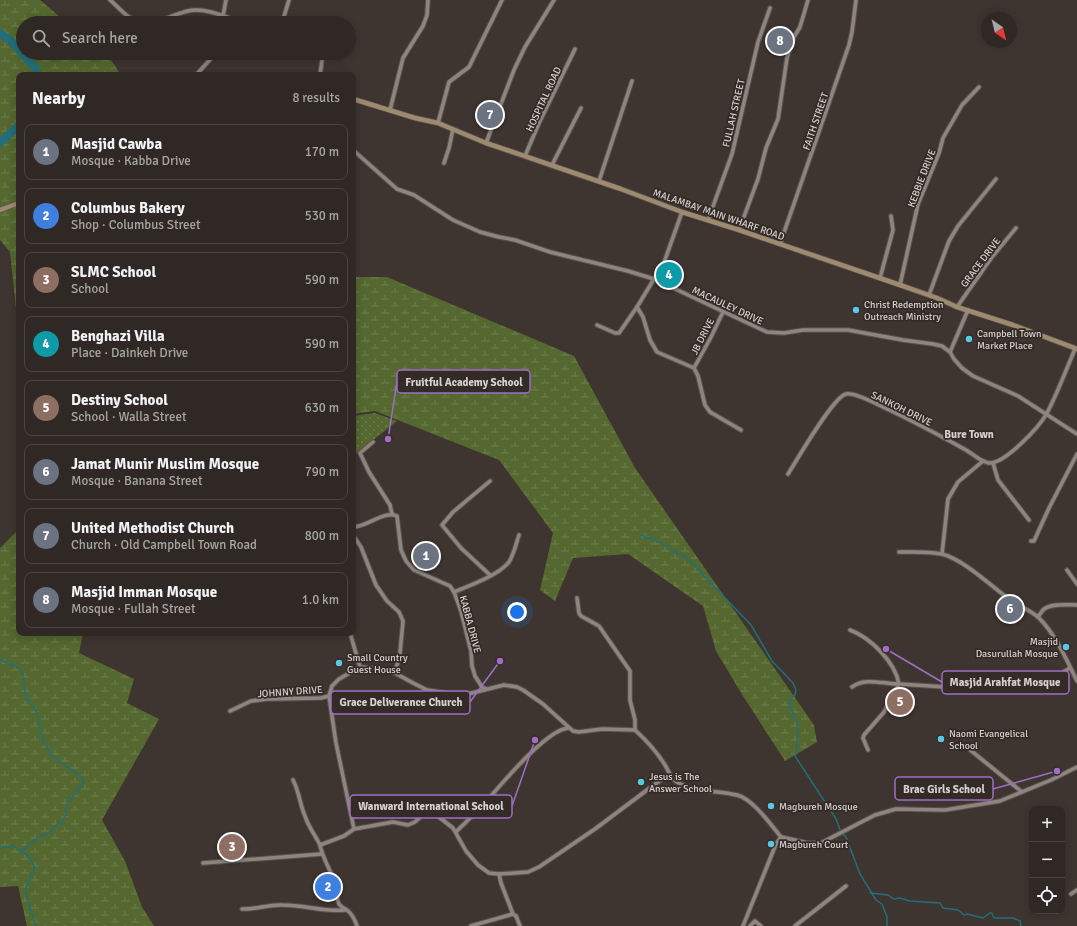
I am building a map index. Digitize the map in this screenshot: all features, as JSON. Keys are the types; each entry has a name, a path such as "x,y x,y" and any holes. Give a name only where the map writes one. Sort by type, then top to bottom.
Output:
{"street":[{"path":"110,0 126,16"},
{"path":"173,16 188,11 199,10 222,16 226,0"},
{"path":"284,16 289,0"},
{"path":"390,110 403,58 423,26 427,15 428,0"},
{"path":"438,123 449,82 469,67 502,0"},
{"path":"486,143 514,70 525,47 554,0"},
{"path":"740,230 758,179 766,148 778,119 787,58 794,37 800,27 808,0"},
{"name":"FAITH STREET","path":"780,244 849,45 856,0"},
{"name":"FULLAH STREET","path":"708,220 732,154 758,42 770,8"},
{"name":"HOSPITAL ROAD","path":"525,156 539,123 575,49"},
{"path":"199,72 210,60"},
{"path":"320,72 322,60"},
{"path":"599,181 632,81"},
{"name":"KEBBIE DRIVE","path":"900,285 918,204 939,153 943,138 962,105 978,87"},
{"name":"MALAMBAY MAIN WHARF ROAD","path":"356,99 438,123 486,143 599,181 682,212 740,230 880,278 1076,349"},
{"path":"552,165 581,108"},
{"path":"444,163 453,129"},
{"name":"MACAULEY DRIVE","path":"356,153 397,188 414,195 453,220 480,232 515,240 550,252 628,271 654,279 761,330 772,333 803,330 848,330 942,346 950,352 962,368 973,376 1018,396 1077,434"},
{"path":"928,295 949,241 958,226 996,179"},
{"path":"0,210 16,204"},
{"path":"597,325 615,333 619,333 654,279 661,271 682,212"},
{"path":"880,278 893,230 891,216"},
{"name":"GRACE DRIVE","path":"957,307 992,257 1016,228"},
{"path":"637,307 643,317 652,344 657,352 694,368 698,376 705,404 710,412 741,430"},
{"path":"950,352 968,310"},
{"name":"JB DRIVE","path":"694,368 723,312"},
{"path":"1028,520 998,480 993,463 1005,457 1019,446 1046,414 1076,349"},
{"name":"SANKOH DRIVE","path":"788,474 825,416 842,396 847,393 854,394 875,403 967,451 984,462 993,463"},
{"name":"KABBA DRIVE","path":"374,442 360,453 369,472 390,505 392,514 398,519 401,550 410,566 450,586 454,592 472,650 474,671 479,683 486,689"},
{"path":"1031,541 1034,541 1077,454"},
{"path":"942,554 947,503 950,495 958,482 984,462"},
{"path":"490,481 453,512 442,525 461,548 490,575"},
{"path":"356,528 377,518 392,514"},
{"path":"454,592 502,569 510,560 519,535"},
{"path":"356,540 361,547 376,585 387,601 398,612 403,621 400,653 395,673"},
{"path":"899,552 919,551 942,554 958,561 1013,602 1038,617 1050,631 1077,681"},
{"path":"1066,570 1077,584"},
{"path":"578,598 581,616 599,626 630,671 630,700 635,720 635,730 659,756 669,774 675,781 684,785 707,791 738,795 761,813 781,837 817,844 826,841 874,815 888,810 945,810 1000,802 1077,767"},
{"path":"1038,617 1046,608 1049,607 1077,605"},
{"path":"850,630 867,639 885,656 898,676 899,684 884,712 864,735 863,738 868,750"},
{"path":"351,636 360,667"},
{"path":"354,830 336,743 329,696 332,686 339,679 360,667 370,667 395,673 427,690 447,693 464,694 504,685 523,690 543,704 573,731 579,732 602,729 635,730"},
{"path":"852,687 864,681 977,688 1033,687 1043,684 1070,668"},
{"name":"JOHNNY DRIVE","path":"230,711 251,702 267,699 321,698 329,696"},
{"path":"456,832 491,796 518,765 551,735 561,729 568,728"},
{"path":"969,749 1022,792"},
{"path":"320,845 344,836 354,830 393,822 408,825 414,822 429,809 432,809 440,818 453,828 472,858 489,873 499,874 528,872 539,867 595,829 669,774"},
{"path":"293,780 305,818 320,845 322,854 336,886 336,896 339,903 355,919 357,926"},
{"path":"744,926 776,844 781,837"},
{"path":"203,863 322,854"},
{"path":"499,874 513,914 516,916 520,926"},
{"path":"795,926 846,886"},
{"path":"1072,894 1077,890"},
{"path":"242,909 252,910 269,905 284,905 329,911 346,910"},
{"path":"471,926 485,924 513,914"},
{"path":"750,926 756,921 761,926"}],"green space":[{"path":"0,0 40,0 59,16 16,16 16,60 111,60 119,72 16,72 16,308 10,252 0,240"},
{"path":"356,277 387,277 574,356 635,468 814,725 817,742 785,761 716,651 703,606 628,554 573,558 555,601 540,590 553,533 499,460 375,411 356,414"},
{"path":"375,413 397,421 356,454 356,416"},
{"path":"16,532 16,636 82,636 79,653 134,679 127,703 159,719 102,820 125,861 142,907 154,926 27,926 18,886 0,887 0,548"}],"waterway":[{"path":"0,33 16,47"},
{"path":"28,60 36,69 36,72"},
{"path":"0,143 16,128"},
{"path":"640,534 658,541 671,550 684,556 696,566 751,625 772,661 793,683 796,690 795,695 790,700 789,704 797,723 798,737 795,756 836,819 841,832 846,837 860,874 876,900 882,904 887,917 887,926"},
{"path":"0,659 14,665 22,672 26,697 38,714 43,740 52,756 82,777 84,782 67,804 65,817 62,822 56,825 49,834 34,840 23,851"},
{"path":"0,848 13,846 28,857 33,864 34,869 27,885 26,894 36,926"},
{"path":"870,893 888,895 894,899 900,898 910,901 940,903 943,908 958,910 964,915 967,914 983,918 992,913 994,918 1013,918 1020,921 1021,926"}],"place":[{"name":"Masjid Imman Mosque","path":"780,41"},
{"name":"United Methodist Church","path":"490,115"},
{"name":"Benghazi Villa","path":"669,275"},
{"name":"Christ Redemption Outreach Ministry","path":"856,310"},
{"name":"Campbell Town Market Place","path":"969,339"},
{"name":"Fruitful Academy School","path":"388,439"},
{"name":"Masjid Cawba","path":"426,556"},
{"name":"Jamat Munir Muslim Mosque","path":"1010,609"},
{"name":"Masjid Dasurullah Mosque","path":"1066,647"},
{"name":"Masjid Arahfat Mosque","path":"886,649"},
{"name":"Grace Deliverance Church","path":"500,661"},
{"name":"Small Country Guest House","path":"339,663"},
{"name":"Destiny School","path":"900,702"},
{"name":"Naomi Evangelical School","path":"941,739"},
{"name":"Wanward International School","path":"535,740"},
{"name":"Brac Girls School","path":"1057,771"},
{"name":"Jesus is The Answer School","path":"641,782"},
{"name":"Magbureh Mosque","path":"771,806"},
{"name":"Magbureh Court","path":"771,844"},
{"name":"SLMC School","path":"232,847"},
{"name":"Columbus Bakery","path":"328,887"}],"district":[{"name":"Bure Town","path":"969,434"}]}
